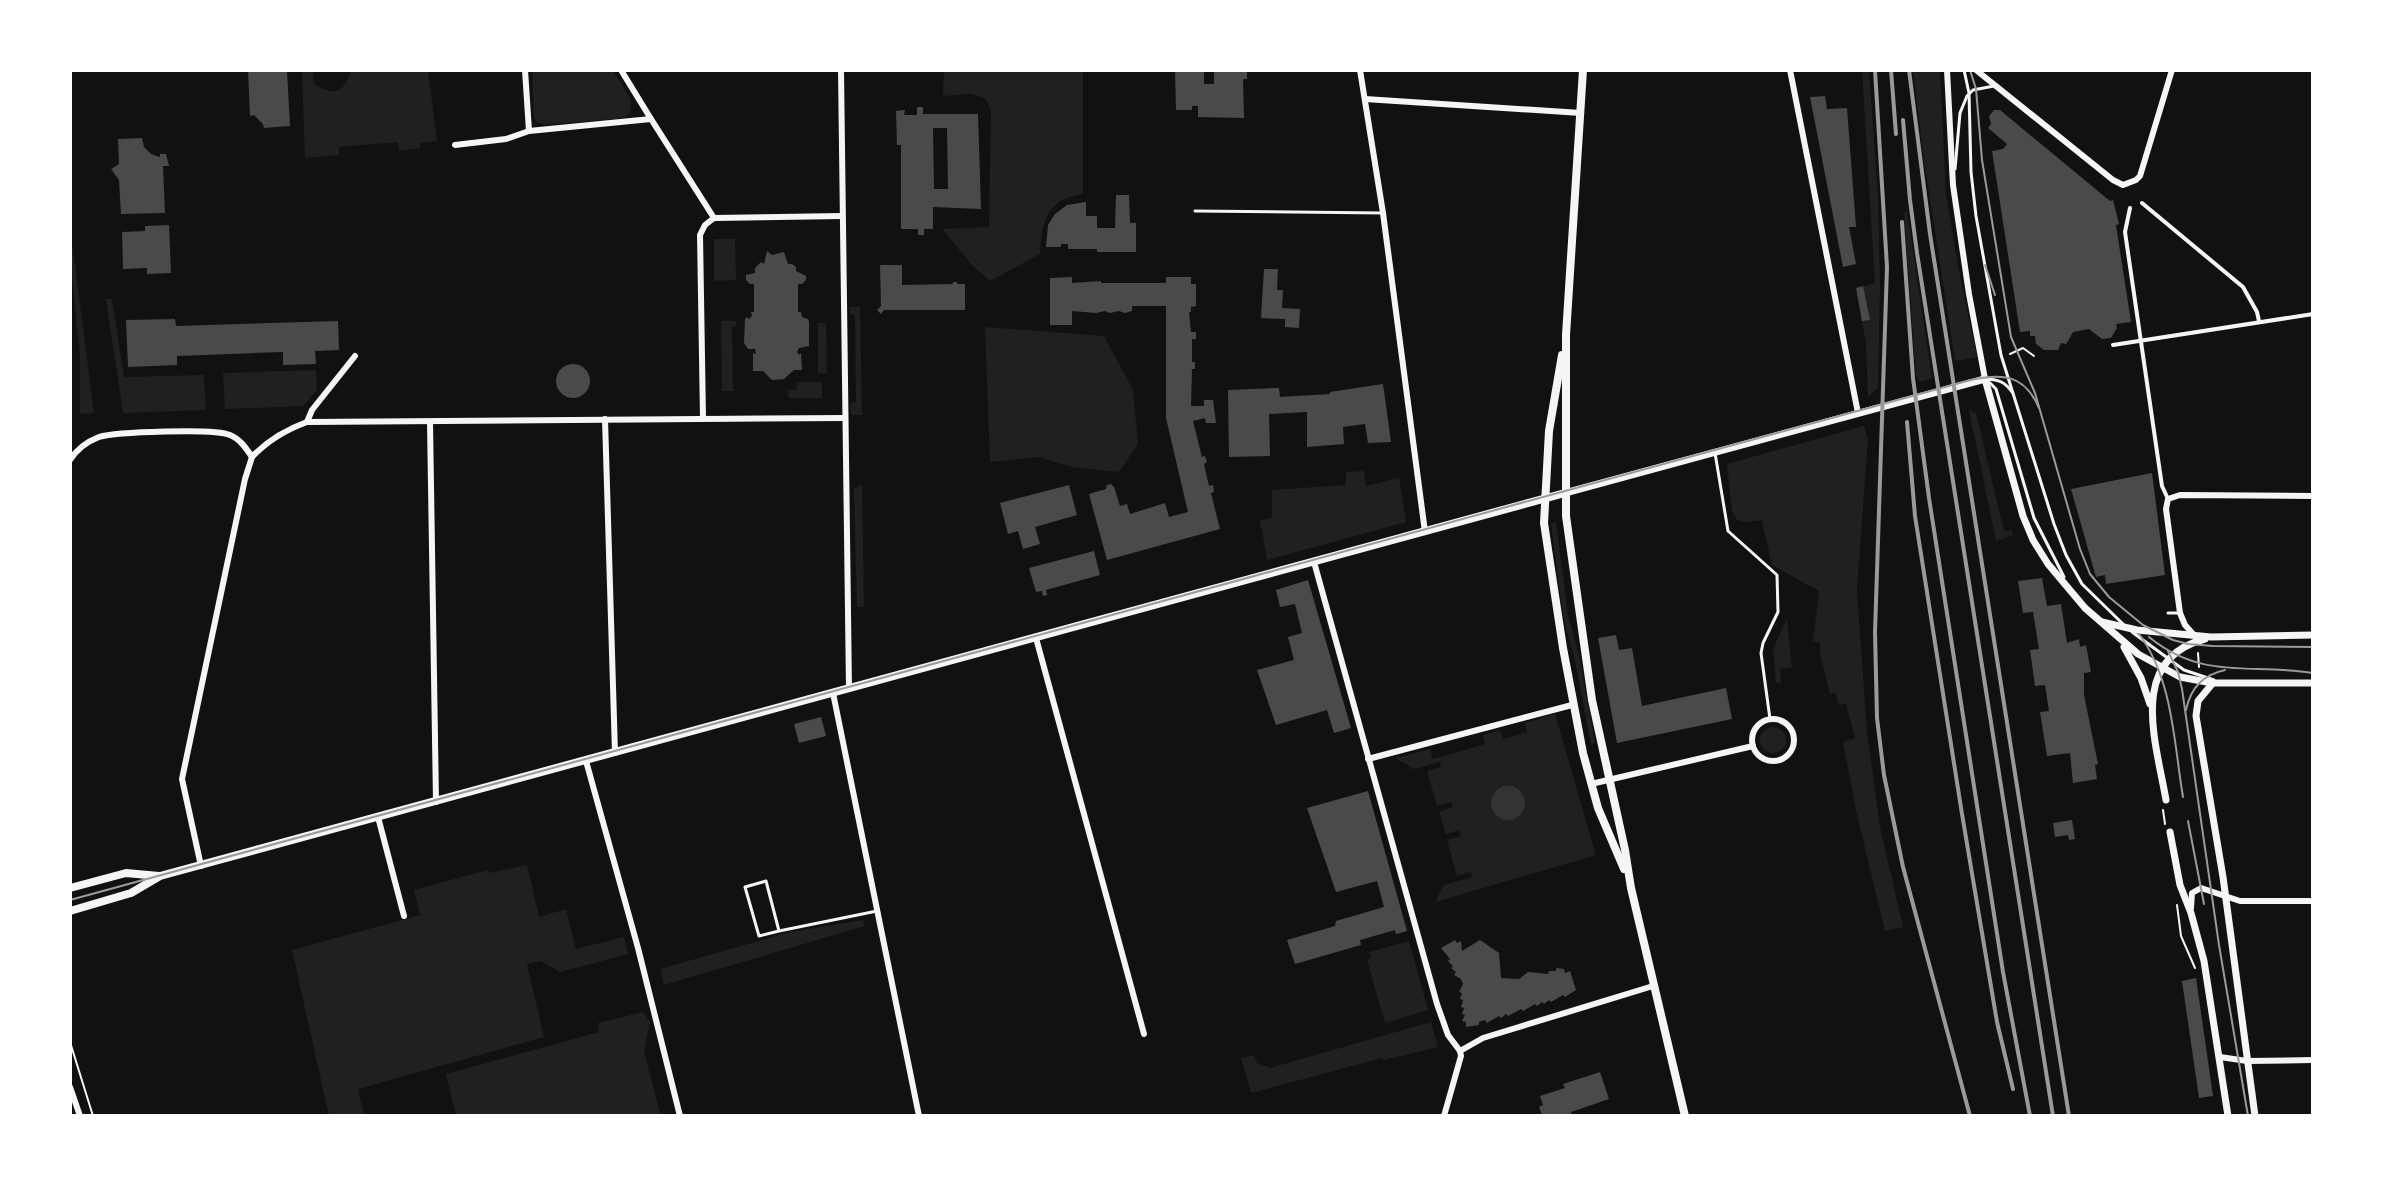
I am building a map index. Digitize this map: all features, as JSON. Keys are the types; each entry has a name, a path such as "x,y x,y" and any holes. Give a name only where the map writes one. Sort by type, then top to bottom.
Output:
{"main road":[{"path":"1583,70 1566,335 1565,493 1583,640 1608,780 1685,1116"},
{"path":"1566,335 1549,431 1544,523 1572,705 1591,784 1631,888"},
{"path":"70,911 131,893 160,876 1565,493"},
{"path":"70,888 126,873 160,876"}],"street":[{"path":"525,70 529,131"},
{"path":"621,70 714,218"},
{"path":"841,70 849,689"},
{"path":"1360,70 1383,213 1425,532"},
{"path":"1790,70 1858,413"},
{"path":"1947,70 1953,185 1985,379 2023,516 2045,559 2074,598 2121,641 2161,668 2191,681 2313,683"},
{"path":"1976,70 2123,185 2140,176 2172,70"},
{"path":"1365,99 1581,113"},
{"path":"455,145 506,139 529,131 651,119"},
{"path":"2142,203 2243,287 2259,321"},
{"path":"2130,208 2125,232 2162,486 2168,499 2166,509 2180,613 2195,638"},
{"path":"703,418 700,235 705,225 714,218 842,216"},
{"path":"2113,345 2313,314"},
{"path":"307,422 312,410 355,356"},
{"path":"1565,493 1985,379"},
{"path":"201,866 182,779 245,479 252,457 266,442 307,422 845,418"},
{"path":"605,419 615,753"},
{"path":"430,422 436,802"},
{"path":"70,460 86,443 102,436 217,432 231,435 241,442 252,457"},
{"path":"2168,499 2180,495 2313,496"},
{"path":"1314,562 1441,1016 1448,1035 1460,1051 1460,1064 1444,1116"},
{"path":"2100,621 2129,629 2195,638 2313,635"},
{"path":"1036,638 1144,1034"},
{"path":"2152,715 2155,682 2161,668 2168,658 2195,638"},
{"path":"2121,641 2147,693 2166,800"},
{"path":"2212,683 2198,701 2196,716 2225,895 2255,1116"},
{"path":"833,693 919,1116"},
{"path":"1368,759 1572,705"},
{"path":"1770,719 1782,721 1792,730 1792,750 1781,760 1767,761 1753,746 1756,729 1770,719"},
{"path":"1591,784 1753,746"},
{"path":"586,761 638,948 680,1116"},
{"path":"378,817 404,916"},
{"path":"2170,832 2180,885 2204,961 2228,1116"},
{"path":"2191,913 2191,898 2197,888 2240,901 2313,901"},
{"path":"1460,1051 1483,1038 1653,986"},
{"path":"2220,1057 2247,1061 2313,1060"},
{"path":"70,1087 80,1116"}],"lane":[{"path":"1964,72 1969,93 1971,172 1976,216 1997,336 2066,555 2082,584 2129,629 2184,670 2230,683"},
{"path":"1953,185 1960,113 1969,93 1995,86"},
{"path":"1195,211 1383,213"},
{"path":"1985,379 2002,376 2005,366"},
{"path":"1985,379 2005,383 2015,395"},
{"path":"1715,453 1728,531 1777,575 1778,612 1761,653 1770,719"},
{"path":"2168,613 2180,613"},
{"path":"779,931 766,881 745,887 759,936 877,911"}],"path":[{"path":"2195,638 2199,676"},
{"path":"70,1042 93,1116"}],"shaded area":[{"path":"302,70 313,70 314,84 333,91 342,88 351,70 428,70 437,141 420,143 420,148 399,151 398,142 339,147 339,155 305,158"},
{"path":"532,70 613,70 631,100 630,113 623,118 544,125 537,122 534,118"},
{"path":"944,70 1083,70 1083,194 1061,201 1048,214 1040,254 990,281 942,229 989,227 991,110 985,98 971,94 943,96"},
{"path":"1862,70 1869,70 1878,197 1880,282 1878,388 1868,397 1866,343 1856,288 1875,283"},
{"path":"1913,70 1940,70 1946,195 1977,357 1955,361"},
{"path":"1907,211 1932,378 1920,382 1916,376 1904,212"},
{"path":"70,227 94,413 80,414 80,356 70,259"},
{"path":"714,239 735,239 736,280 714,281"},
{"path":"106,299 112,299 124,377 204,375 206,410 123,413"},
{"path":"850,307 860,307 862,415 851,415 850,404 856,402 855,315 850,313"},
{"path":"721,321 736,321 736,326 732,327 733,391 722,391"},
{"path":"818,323 826,323 827,373 818,374"},
{"path":"985,327 1104,336 1133,390 1138,444 1119,472 1071,467 1040,457 990,462"},
{"path":"316,370 317,390 303,406 225,409 223,373"},
{"path":"797,382 822,382 822,398 789,398 788,390 797,390"},
{"path":"1969,410 1976,413 2004,531 2012,530 2013,535 1996,541"},
{"path":"1864,426 1868,439 1857,590 1867,731 1880,827 1903,927 1885,931 1843,742 1855,738 1846,704 1839,705 1836,693 1830,694 1820,643 1813,641 1819,591 1772,565 1762,520 1737,520 1732,511 1727,464"},
{"path":"1364,471 1366,486 1399,478 1406,522 1267,560 1260,520 1272,518 1272,490 1346,485 1346,472"},
{"path":"862,484 864,607 857,607 854,489"},
{"path":"1556,522 1568,615 1595,743 1591,744 1563,616 1551,524"},
{"path":"1787,618 1792,668 1780,669 1781,683 1776,683 1773,649"},
{"path":"1555,714 1596,855 1435,902 1444,885 1472,877 1471,872 1457,876 1447,840 1461,836 1459,830 1446,834 1439,812 1453,807 1451,802 1437,806 1427,771 1441,767 1440,762 1413,769 1396,758 1430,749 1433,759 1485,744 1483,735 1500,730 1503,739 1527,732 1525,723"},
{"path":"1773,727 1782,731 1786,740 1782,749 1773,753 1764,749 1760,740 1764,731"},
{"path":"1508,786 1520,791 1525,803 1520,815 1508,820 1496,815 1491,803 1496,791"},
{"path":"527,865 539,917 566,909 576,949 624,937 628,954 560,972 540,961 527,964 544,1037 358,1089 364,1116 329,1116 292,950 420,915 414,890 488,870 489,873"},
{"path":"863,920 865,926 664,985 660,969 790,932"},
{"path":"1409,941 1428,1010 1385,1023 1367,960 1371,958 1369,952"},
{"path":"643,1012 650,1022 644,1052 661,1116 456,1116 446,1074 599,1032 598,1023"},
{"path":"1431,1022 1438,1047 1382,1058 1251,1093 1241,1058 1253,1055 1257,1063 1270,1068"}],"building":[{"path":"248,70 287,70 290,126 264,128 254,115 250,116"},
{"path":"1175,70 1204,70 1204,84 1214,84 1214,70 1247,70 1247,79 1243,79 1244,118 1198,117 1198,106 1192,106 1192,110 1176,110"},
{"path":"1825,96 1827,109 1847,108 1856,227 1849,227 1856,264 1843,267 1810,97"},
{"path":"917,107 923,107 923,114 978,114 981,209 933,207 933,229 924,229 924,235 918,235 918,229 901,229 901,145 897,145 896,111 905,110 904,115 917,115","holes":["933,128 947,128 948,189 934,189"]},
{"path":"1994,110 2000,110 2110,201 2113,200 2119,224 2116,225 2131,322 2116,324 2111,338 2102,339 2089,329 2073,332 2058,350 2044,350 2036,344 2035,336 2030,336 2030,331 2020,332 1992,151 2003,149 2007,144 1988,128 1991,124 1989,116"},
{"path":"142,138 144,147 151,154 160,157 160,154 166,154 169,166 163,166 165,213 121,214 119,180 111,169 119,164 118,139"},
{"path":"1116,195 1129,195 1130,223 1136,223 1136,252 1068,249 1068,244 1046,247 1048,225 1055,214 1067,205 1086,202 1086,216 1097,216 1097,228 1115,228"},
{"path":"169,225 171,273 147,274 147,268 123,269 122,232 145,231 145,226"},
{"path":"767,251 772,255 784,252 788,264 806,276 802,284 798,284 798,312 809,322 809,346 799,348 797,352 799,355 801,353 802,370 794,370 784,379 772,380 763,371 753,371 755,349 748,349 744,343 745,319 749,319 751,312 754,312 754,284 746,280 746,275 755,273 761,262 764,264"},
{"path":"880,265 902,265 902,285 965,284 965,310 884,310 881,314 877,310 881,306"},
{"path":"1264,269 1278,269 1277,290 1283,290 1282,308 1300,309 1299,328 1285,327 1285,319 1261,318"},
{"path":"1072,277 1072,283 1166,283 1166,277 1191,277 1191,284 1196,284 1196,306 1191,307 1189,312 1191,332 1196,332 1196,339 1192,339 1195,369 1192,369 1191,406 1204,406 1204,400 1213,400 1216,423 1206,423 1205,418 1193,421 1202,457 1205,456 1207,462 1204,464 1209,486 1213,485 1214,492 1211,493 1220,529 1107,560 1089,494 1106,489 1111,484 1120,506 1127,504 1130,514 1165,503 1169,517 1188,512 1166,418 1166,306 1132,306 1132,311 1125,313 1072,311 1072,325 1050,325 1050,278"},
{"path":"1863,286 1870,320 1862,321 1856,288"},
{"path":"175,319 176,326 338,321 339,350 315,351 316,364 283,365 283,352 177,356 177,365 128,367 126,320"},
{"path":"573,364 585,369 590,381 585,393 573,398 561,393 556,381 561,369"},
{"path":"1383,384 1391,442 1368,443 1365,424 1343,427 1344,444 1307,447 1307,412 1269,414 1270,456 1229,457 1228,390 1279,388 1280,397 1330,394"},
{"path":"2152,473 2165,575 2106,584 2105,575 2096,577 2071,489"},
{"path":"1069,485 1077,515 1035,527 1040,544 1023,549 1018,531 1008,534 1000,503"},
{"path":"1094,551 1100,575 1046,590 1047,595 1043,596 1042,591 1036,592 1029,568"},
{"path":"2042,578 2047,606 2061,604 2067,643 2079,639 2080,647 2086,645 2091,672 2084,673 2084,695 2098,764 2095,765 2097,779 2073,783 2070,753 2047,756 2040,712 2049,711 2045,685 2035,686 2030,650 2039,649 2033,612 2023,613 2018,581"},
{"path":"1308,580 1351,728 1334,733 1327,710 1276,725 1257,670 1294,660 1288,637 1302,633 1295,604 1280,607 1276,590"},
{"path":"1616,635 1619,650 1632,648 1642,706 1726,688 1732,719 1617,743 1598,638"},
{"path":"821,717 826,736 799,743 794,724"},
{"path":"1368,791 1407,931 1396,934 1395,930 1360,940 1361,945 1295,964 1287,940 1384,907 1377,881 1336,892 1307,808"},
{"path":"2072,820 2075,839 2069,840 2068,835 2055,837 2053,823"},
{"path":"1455,940 1457,943 1461,941 1462,951 1480,940 1499,953 1501,978 1519,979 1528,972 1548,974 1556,968 1564,969 1565,973 1570,971 1576,990 1551,1002 1535,1004 1487,1023 1485,1020 1479,1025 1466,1027 1466,1022 1462,1021 1465,1015 1461,1007 1462,993 1459,992 1463,984 1454,975 1456,972 1451,968 1450,959 1441,948"},
{"path":"2196,978 2213,1096 2199,1098 2182,981"},
{"path":"1600,1072 1609,1099 1571,1112 1572,1116 1542,1116 1540,1096 1565,1088 1563,1084"}],"tram line":[{"path":"1970,70 1976,89 1982,160 2011,337 2035,393 2090,574 2109,597 2143,625 2173,640 2213,646 2313,647"},
{"path":"1985,265 1995,295"},
{"path":"70,900 1967,381 2010,378 2026,388 2039,408"},
{"path":"2139,634 2159,671 2165,691 2183,797"},
{"path":"2149,637 2169,651 2208,665 2313,673"},
{"path":"2168,651 2182,689 2219,945 2248,1116"},
{"path":"2186,710 2199,683 2225,670"},
{"path":"2188,821 2204,904"}],"railway":[{"path":"1875,70 1887,267 1875,632 1877,718 1884,775 1903,867 1970,1116"},
{"path":"1891,70 1896,134"},
{"path":"1909,70 1930,234 2069,1116"},
{"path":"1903,120 1917,253 2053,1116"},
{"path":"1902,222 1913,378 1929,498 2003,972 2030,1116"},
{"path":"1907,422 1915,516 1962,814 1997,1022 2013,1089"}]}
